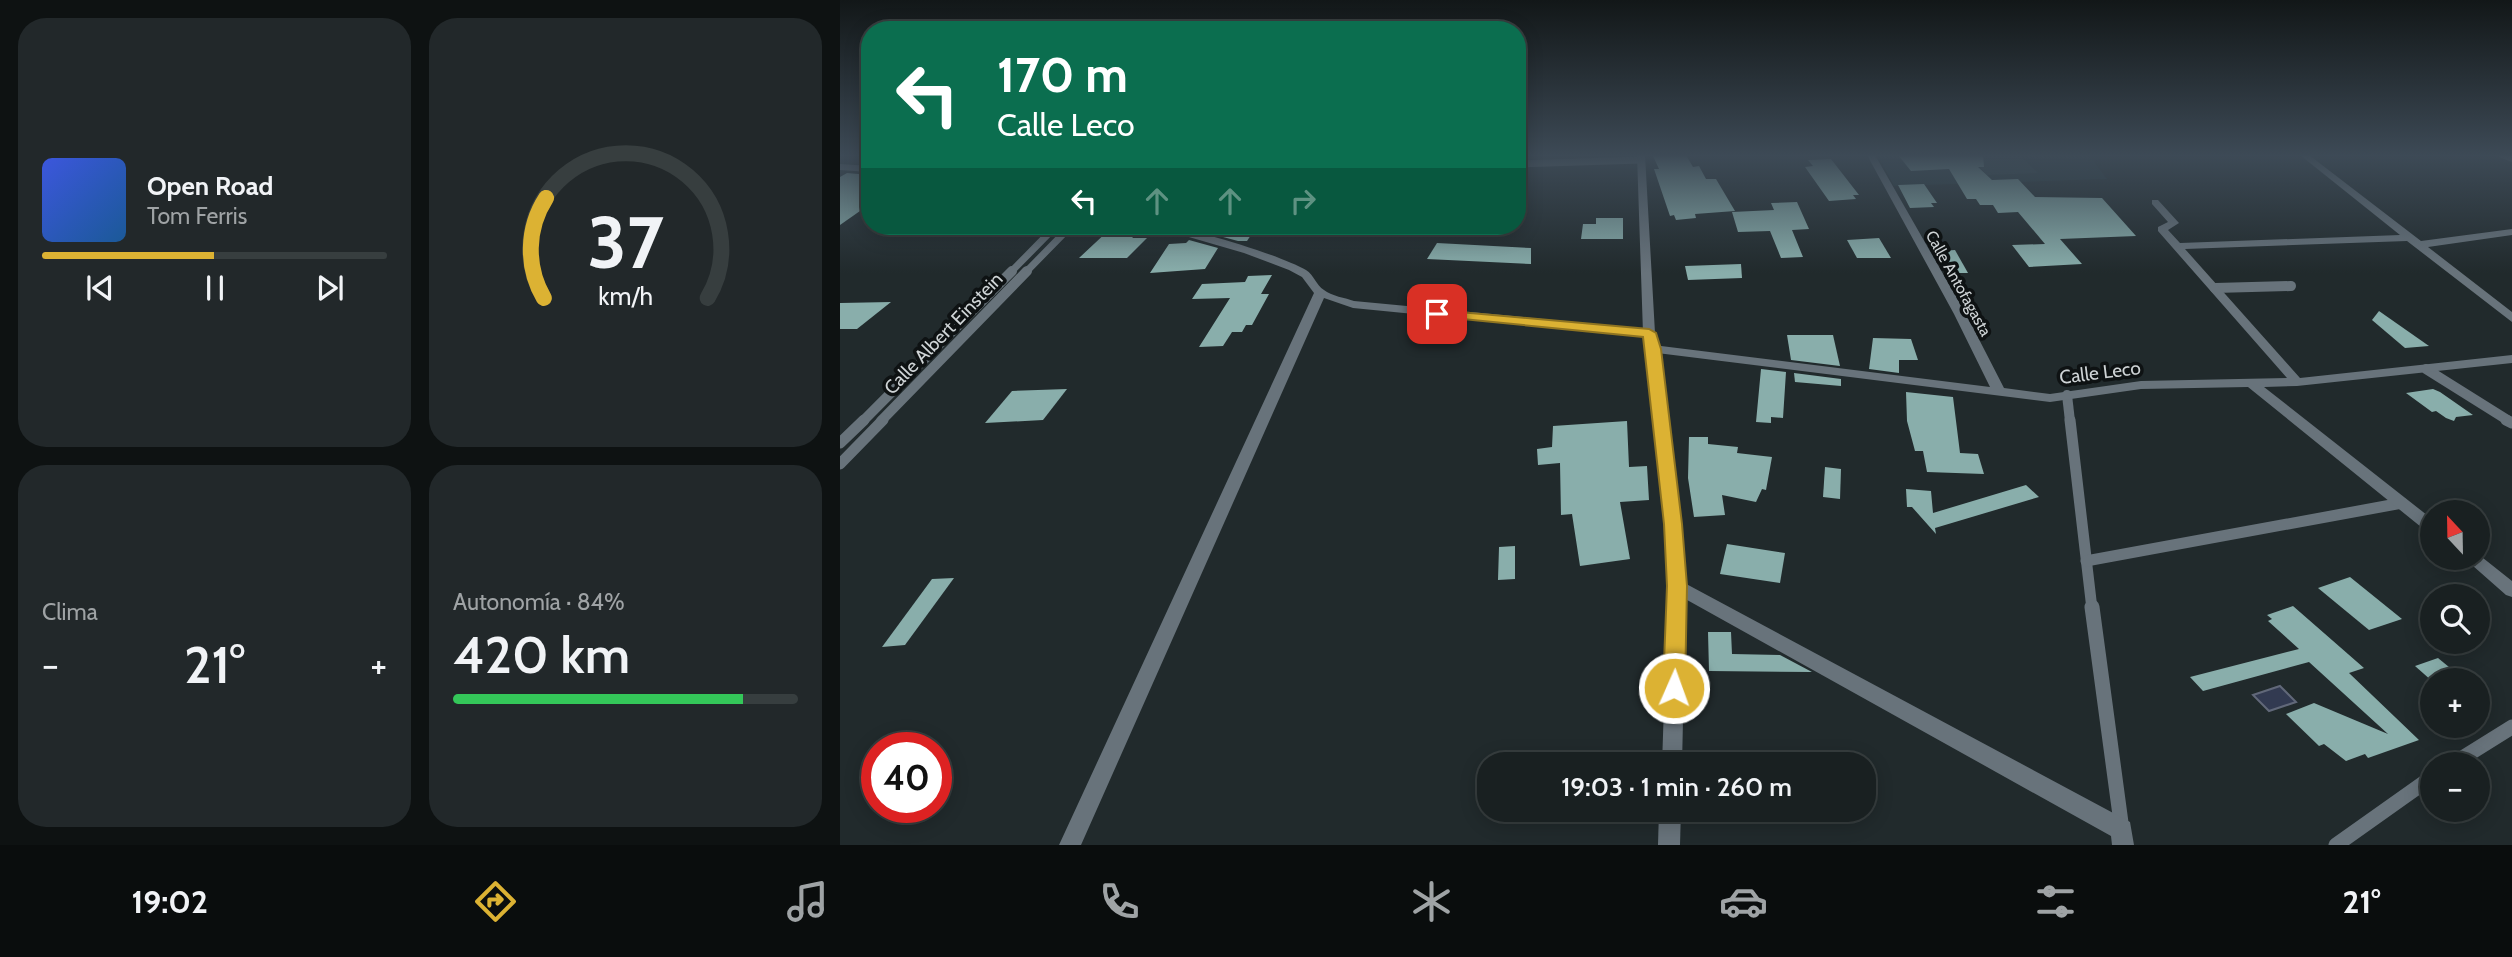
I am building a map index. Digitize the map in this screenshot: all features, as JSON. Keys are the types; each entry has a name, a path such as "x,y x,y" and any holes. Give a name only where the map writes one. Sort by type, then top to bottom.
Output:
{"street":[{"path":"1643,194 1651,341 1673,524 1677,586 1672,752"},
{"name":"Calle Antofagasta","path":"1893,194 1960,314 1998,390"},
{"path":"2353,194 2512,318"},
{"path":"2155,202 2174,223 2162,229 2297,382"},
{"path":"2179,246 2413,242 2512,232"},
{"name":"Calle Leco","path":"1189,235 1248,251 1293,268 1306,275 1320,293 1365,305 1651,341 2050,398 2141,385 2297,382 2512,359"},
{"path":"1070,845 1320,293"},
{"path":"2251,383 2420,517"},
{"path":"2487,570 2512,590"},
{"path":"1677,586 2123,838"},
{"path":"1669,845 1670,822"}],"lane":[{"name":"Calle Albert Einstein","path":"840,443 919,367 1047,235"},
{"name":"Calle Albert Einstein","path":"840,464 1062,235"},
{"path":"2215,288 2291,286"},
{"path":"2426,369 2512,423"},
{"path":"2067,396 2123,838"},
{"path":"2086,561 2402,503"},
{"path":"2472,752 2512,727"},
{"path":"2336,845 2420,786"}],"water":[{"path":"2280,686 2296,702 2269,711 2253,695"}],"building":[{"path":"840,194 861,194 861,210 840,225"},
{"path":"1663,194 1725,194 1735,211 1695,214 1696,218 1676,220 1674,215 1670,216"},
{"path":"1824,194 1859,195 1853,195 1856,199 1829,201"},
{"path":"1903,194 1931,194 1937,203 1931,203 1934,207 1910,208"},
{"path":"1964,194 2102,198 2136,236 2060,239 2082,264 2029,267 2012,245 2045,244 2018,212 1998,213 1993,205 1980,205 1976,199 1967,199"},
{"path":"1797,202 1809,229 1792,230 1803,257 1781,258 1770,231 1738,232 1732,212 1774,210 1771,203"},
{"path":"1596,218 1623,218 1623,239 1581,239 1583,224 1596,224"},
{"path":"1104,235 1135,235 1132,238 1147,238 1127,258 1079,258"},
{"path":"1216,235 1251,235 1247,241"},
{"path":"1879,238 1891,258 1857,258 1847,240"},
{"path":"1189,240 1218,248 1205,269 1150,273 1169,244 1186,243"},
{"path":"1437,243 1531,248 1531,264 1427,259"},
{"path":"1955,250 1968,273 1951,273 1939,251"},
{"path":"1741,264 1742,278 1688,280 1685,266"},
{"path":"1272,275 1261,294 1269,294 1252,325 1246,325 1242,332 1232,332 1223,346 1199,347 1230,298 1192,299 1202,284 1245,282 1248,276"},
{"path":"891,302 857,329 840,329 840,303"},
{"path":"2379,311 2429,346 2405,348 2372,320"},
{"path":"1787,335 1833,335 1840,366 1791,360"},
{"path":"1873,338 1911,339 1918,360 1899,360 1899,373 1869,369"},
{"path":"1761,369 1786,372 1783,418 1771,417 1771,423 1756,422"},
{"path":"1794,373 1841,379 1841,386 1795,382"},
{"path":"1067,389 1043,420 985,423 1012,391"},
{"path":"2433,389 2473,415 2456,417 2454,421 2436,411 2432,412 2406,393"},
{"path":"1906,392 1953,397 1960,453 1978,454 1984,474 1927,472 1923,451 1915,451 1907,421"},
{"path":"1627,421 1629,467 1647,466 1649,500 1620,502 1630,559 1580,566 1572,514 1561,515 1560,463 1538,465 1537,449 1552,447 1553,426"},
{"path":"1689,437 1708,437 1708,444 1738,447 1737,453 1772,457 1766,490 1762,489 1756,502 1722,495 1725,515 1694,517 1688,478"},
{"path":"1825,467 1841,469 1840,499 1823,497"},
{"path":"2026,485 2039,497 1935,528 1936,534 1912,507 1907,507 1906,489 1931,491 1933,513"},
{"path":"1727,544 1785,553 1780,583 1720,574"},
{"path":"1515,546 1515,579 1498,580 1499,547"},
{"path":"2350,577 2402,619 2369,630 2318,588"},
{"path":"954,578 905,645 882,647 932,579"},
{"path":"2293,606 2364,668 2349,673 2419,740 2368,758 2365,754 2346,761 2324,744 2319,746 2286,714 2314,703 2388,734 2309,662 2203,691 2190,677 2299,649 2268,621 2272,619 2267,615"},
{"path":"1708,632 1731,632 1732,654 1780,655 1812,672 1709,671"},
{"path":"2438,658 2450,668 2420,668 2420,670 2415,666"}],"route":[{"path":"1437,314 1649,333 1673,524 1677,586 1674,688"}]}
